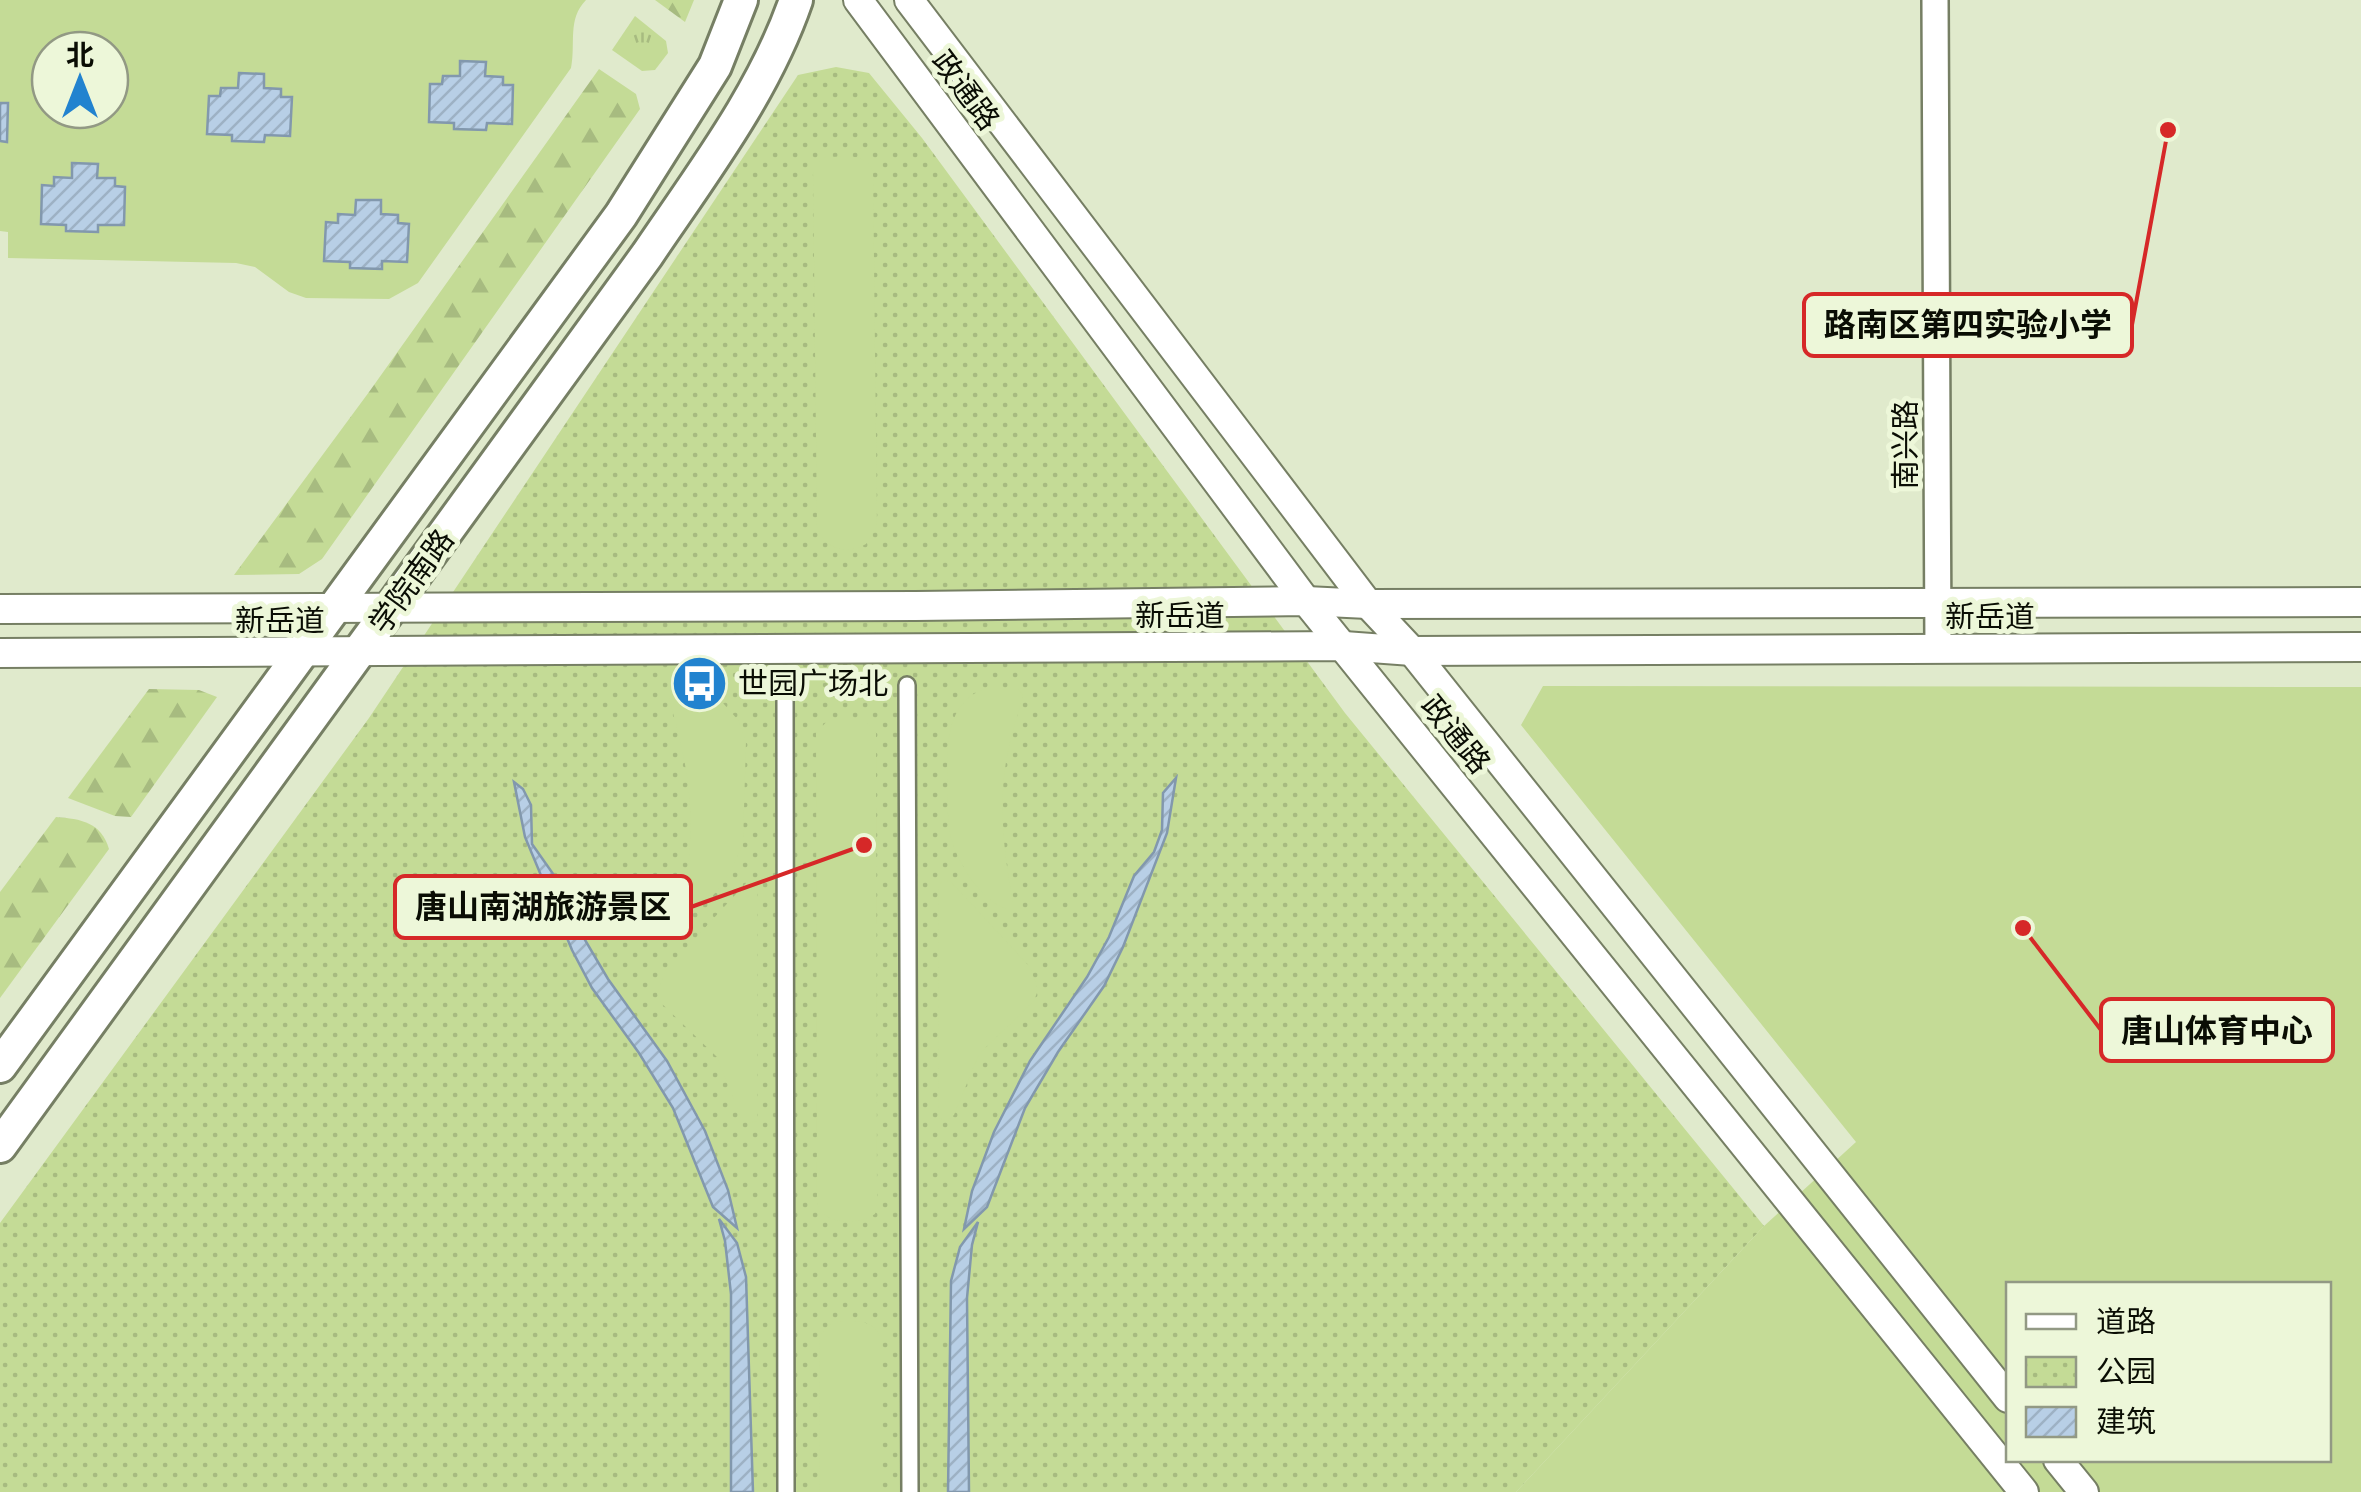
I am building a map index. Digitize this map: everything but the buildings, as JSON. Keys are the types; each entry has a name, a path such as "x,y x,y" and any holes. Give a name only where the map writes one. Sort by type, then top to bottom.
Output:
{"main road":[{"name":"学院南路","path":"0,1066 648,175 715,66 740,0"},
{"name":"学院南路","path":"0,1146 393,609 692,188 746,105 786,30 796,0"},
{"name":"政通路","path":"858,0 1306,600 2024,1492"},
{"name":"政通路","path":"909,0 1368,604 1412,651 2006,1395"},
{"name":"新岳道","path":"0,610 1306,600 1368,604 2361,602"},
{"name":"新岳道","path":"0,652 1344,646 1412,651 2361,647"},
{"path":"1751,1153 1783,1116"},
{"path":"2060,1462 2084,1492"}],"street":[{"name":"南兴路","path":"1935,0 1938,649"},
{"path":"907,685 910,1492"},
{"path":"785,688 786,1492"}],"green space":[{"path":"0,0 586,0 574,24 571,68 418,283 389,299 306,298 289,292 255,267 236,263 8,258 8,232 0,231"},
{"path":"655,0 694,0 685,22"},
{"path":"635,16 666,41 668,53 655,70 642,71 612,50"},
{"path":"836,67 869,73 922,138 1345,713 1764,1226 1516,1492 0,1492 0,1223 369,718 798,75"},
{"path":"599,69 636,94 640,109 322,559 299,574 234,575 369,392"},
{"path":"826,157 860,158 873,171 877,526 866,544 851,549 830,545 817,526 813,171"},
{"path":"1543,686 2361,687 2361,1492 1516,1492 1764,1226 1856,1142 1521,725"},
{"path":"149,689 199,690 217,697 131,817 115,816 68,798"},
{"path":"984,689 1018,689 1023,695 1007,756 1003,793 1013,903 1007,909 988,898 971,879 954,848 949,826 950,732 961,706"},
{"path":"674,693 715,694 738,720 746,741 743,844 715,893 689,913 682,906 690,851 690,802 669,699"},
{"path":"829,719 864,719 876,733 877,1203 875,1214 851,1221 826,1216 817,1203 816,733"},
{"path":"56,817 89,824 101,833 109,849 0,998 0,892"},
{"path":"944,880 951,882 1030,967 1038,990 1034,1001 979,1054 954,1115 947,1121 939,1118 938,885"},
{"path":"747,882 757,887 757,1121 748,1123 741,1118 717,1057 661,1003 657,993 666,970"},
{"path":"833,1321 866,1323 880,1336 880,1492 819,1492 820,1336"}],"place":[{"name":"路南区第四实验小学","path":"2168,130"},
{"name":"世园广场北","path":"699,683"},
{"name":"唐山南湖旅游景区","path":"864,845"},
{"name":"唐山体育中心","path":"2023,928"}]}
